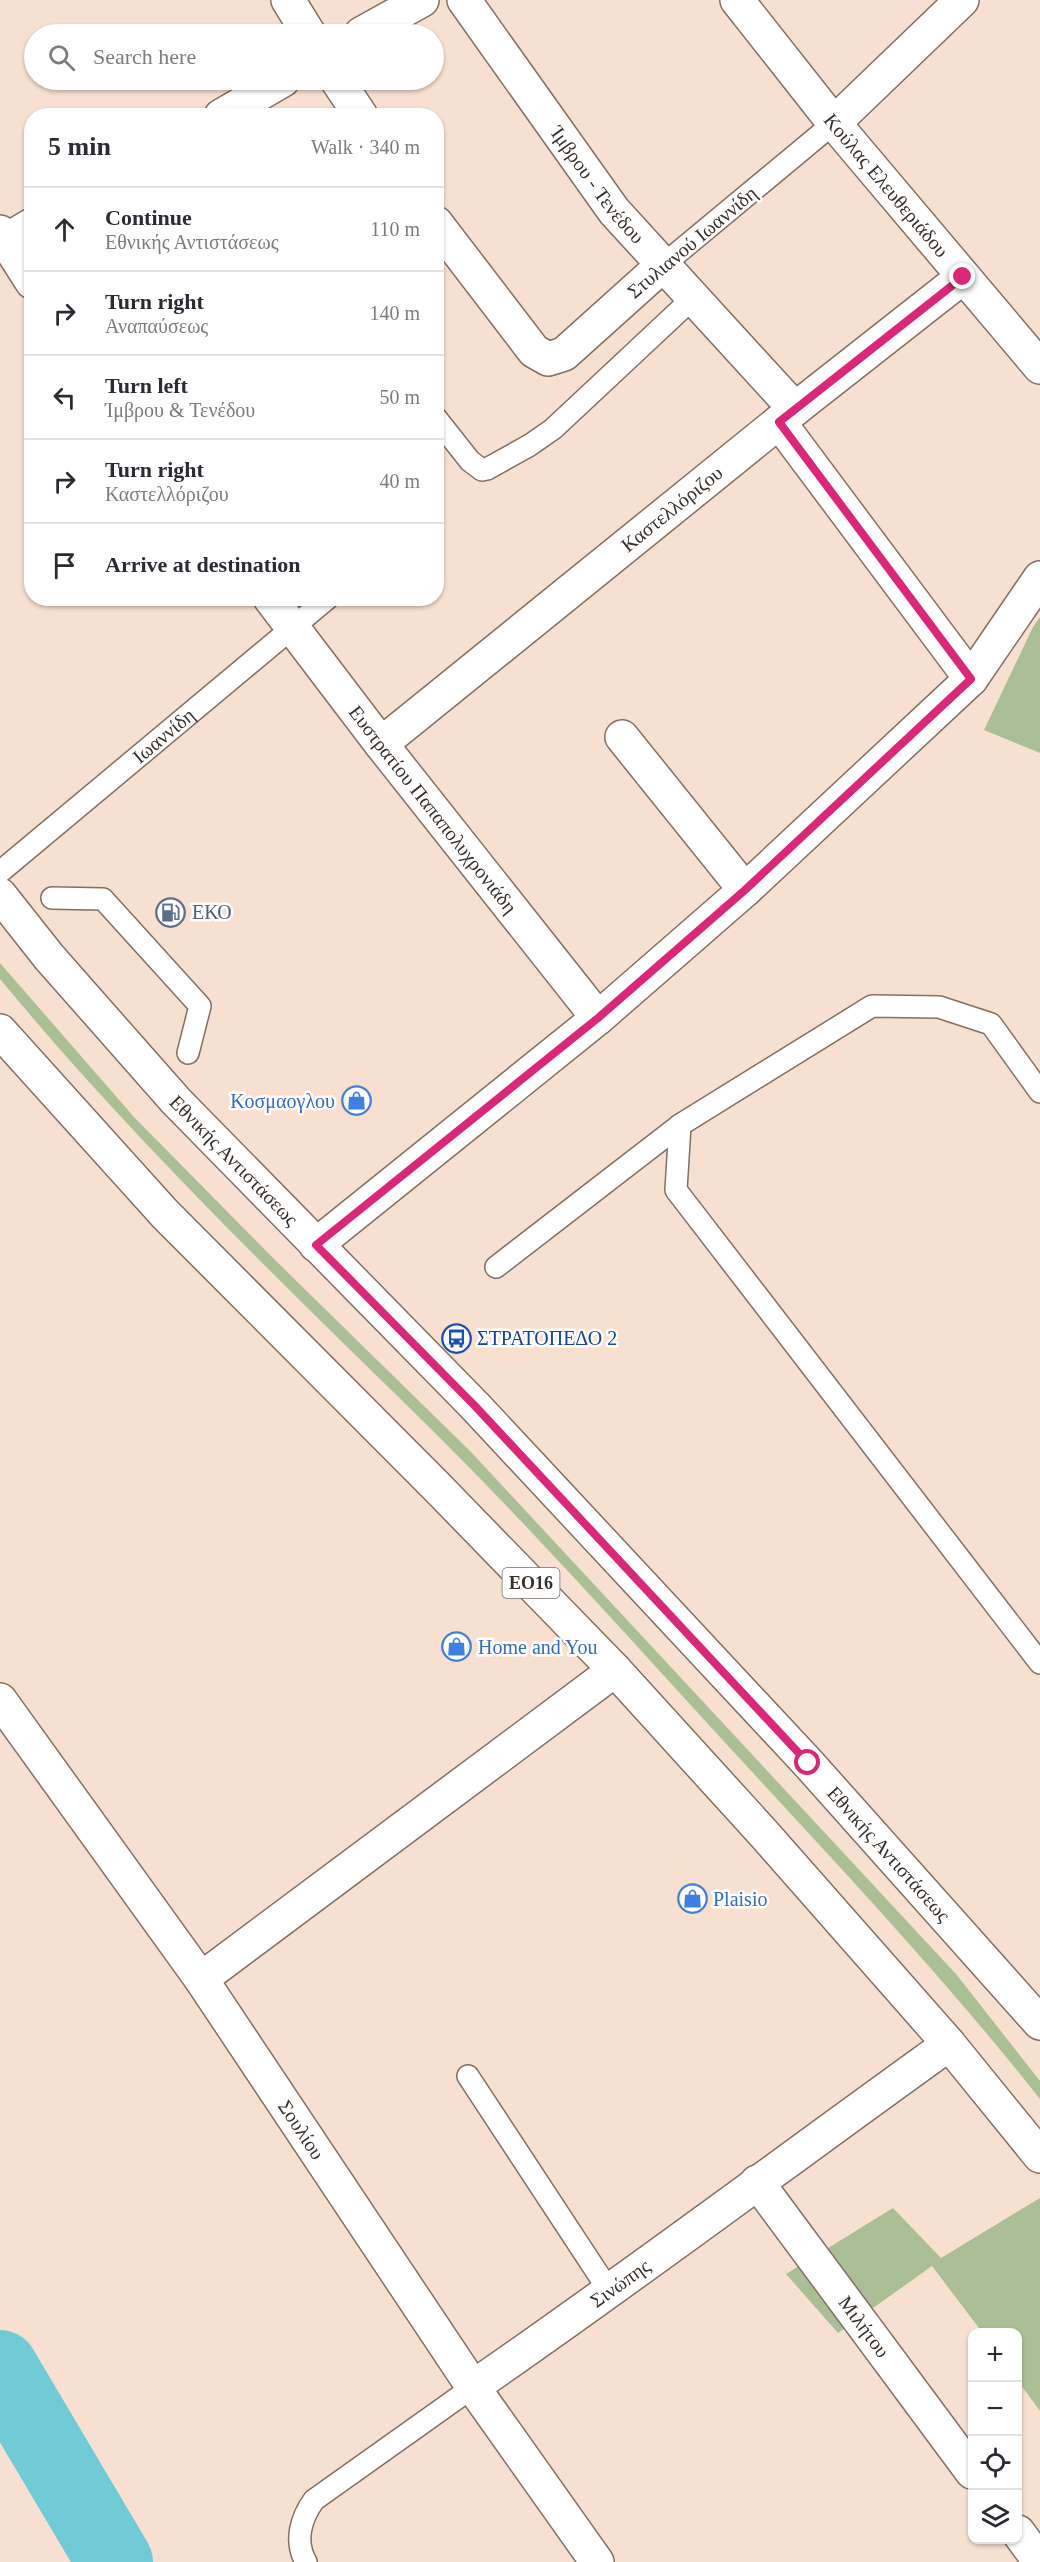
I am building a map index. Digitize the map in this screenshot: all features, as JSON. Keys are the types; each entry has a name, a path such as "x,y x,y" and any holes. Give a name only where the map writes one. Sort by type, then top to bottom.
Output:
{"street":[{"path":"288,0 303,24"},
{"path":"379,24 422,0"},
{"name":"Ίμβρου - Τενέδου","path":"465,0 614,211 693,298 787,416 971,679"},
{"name":"Κούλας Ελευθεριάδου","path":"737,0 834,123 1040,367"},
{"name":"Στυλιανού Ιωαννίδη","path":"834,123 962,0"},
{"path":"235,108 266,90"},
{"path":"344,90 356,108"},
{"name":"Στυλιανού Ιωαννίδη","path":"444,233 534,351 548,359 564,354 663,265"},
{"path":"9,236 24,266"},
{"name":"Καστελλόριζου","path":"381,744 963,277"},
{"path":"316,1245 598,1018 745,890 971,679 1040,578"},
{"name":"Ευστρατίου Παπαπολυχρονιάδη","path":"276,606 381,744 598,1018"},
{"path":"622,737 745,890"},
{"name":"Εθνικής Αντιστάσεως","path":"0,895 49,957 176,1101 475,1406 808,1763 1040,2023"},
{"name":"ΕΟ16","path":"0,1031 165,1214 452,1502 615,1670 765,1835 949,2044 1040,2156"},
{"path":"201,1979 615,1670"},
{"name":"Σουλίου","path":"0,1700 201,1979 473,2386 597,2562"},
{"name":"Σινώπης","path":"473,2386 610,2292 949,2044"},
{"name":"Μιλήτου","path":"758,2182 968,2467"},
{"path":"1022,2539 1040,2562"}],"lane":[{"name":"Στυλιανού Ιωαννίδη","path":"663,265 834,123"},
{"path":"444,428 470,461 482,470 487,469 553,429 693,298"},
{"name":"Ιωαννίδη","path":"0,872 319,606"},
{"path":"52,898 103,899 200,1006 188,1053"},
{"path":"496,1267 680,1125 872,1006 939,1006 991,1024 1040,1092"},
{"path":"680,1125 676,1190 1040,1663"},
{"path":"468,2076 610,2292"},
{"name":"Σινώπης","path":"306,2562 299,2541 305,2513 314,2500 473,2386"}],"green space":[{"path":"1040,617 1040,753 984,730 1033,627"},
{"path":"0,963 134,1117 275,1260 471,1452 956,1974 1040,2081 1040,2099 966,2008 888,1920 545,1546 469,1467 209,1209 102,1096 0,979"},
{"path":"1040,2198 1040,2411 1022,2386 1022,2328 979,2328 932,2266 838,2333 786,2274 893,2208 941,2258"}],"waterway":[{"path":"0,2368 115,2562"}],"place":[{"name":"ΕΚΟ","path":"171,912"},
{"name":"Κοσμαογλου","path":"356,1101"},
{"name":"ΣΤΡΑΤΟΠΕΔΟ 2","path":"456,1338"},
{"name":"Home and You","path":"457,1647"},
{"name":"Plaisio","path":"692,1899"}],"route":[{"path":"808,1763 475,1406 316,1245 598,1018 745,890 971,679 779,422 963,277"}]}
